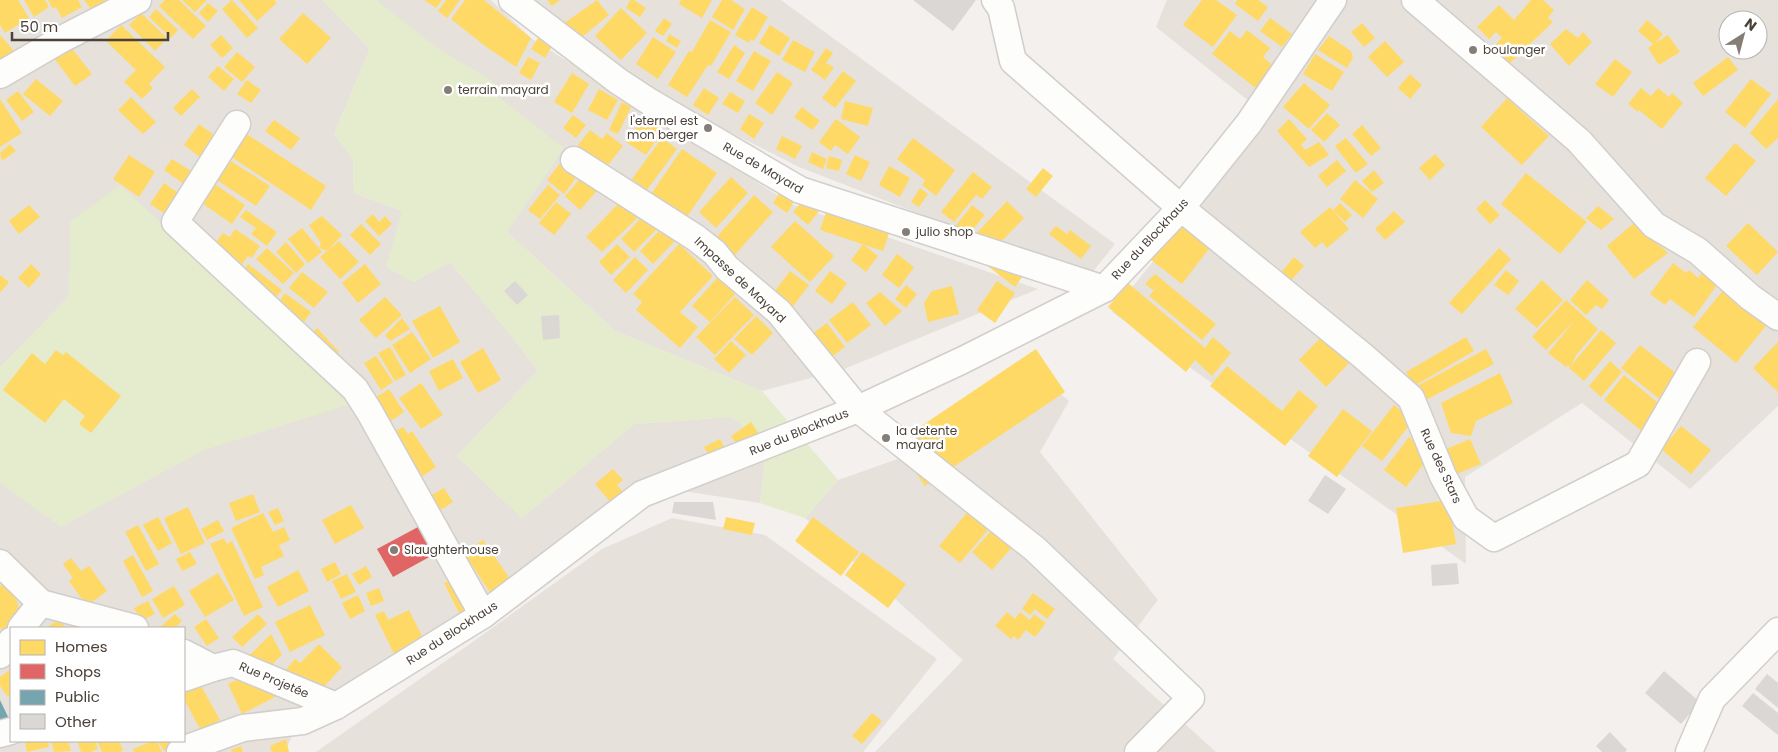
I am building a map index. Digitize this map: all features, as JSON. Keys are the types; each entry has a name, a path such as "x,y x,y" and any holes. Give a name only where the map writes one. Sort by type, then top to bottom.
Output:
{"street":[{"path":"0,75 60,40 138,0"},
{"name":"Rue de Mayard","path":"512,0 618,81 650,102 800,190 1104,289"},
{"path":"995,0 1001,8 1013,60 1181,208"},
{"name":"Rue du Blockhaus","path":"180,752 184,748 242,728 303,721 336,706 483,615 642,494 858,409 963,360 1104,289 1181,208 1248,123 1333,0"},
{"path":"1415,0 1579,141 1654,225 1698,251 1750,297 1778,317"},
{"path":"237,124 175,222 354,389 373,419 483,615"},
{"name":"Impasse de Mayard","path":"574,160 696,238 715,253 727,268 778,312 858,409 1035,548 1192,698 1138,752"},
{"name":"Rue des Stars","path":"1181,208 1363,356 1411,398 1443,476 1466,518 1494,538 1638,464 1697,362"},
{"path":"0,563 41,603 131,627"},
{"path":"22,627 41,603"},
{"path":"1689,752 1712,699 1778,631"},
{"path":"0,655 10,641"},
{"path":"185,654 213,668"},
{"name":"Rue Projetée","path":"185,678 233,663 336,706"}],"shaded area":[{"path":"0,0 323,0 370,49 334,134 353,159 354,193 402,211 413,282 450,262 502,324 538,371 457,456 522,518 634,424 731,417 767,443 760,503 645,485 562,563 302,713 285,752 0,752"},
{"path":"376,0 491,0 531,38 791,204 1038,289 844,369 762,391 615,331 507,232"},
{"path":"524,0 781,0 1115,244 1087,279 799,167 637,85"},
{"path":"1167,0 1778,0 1778,406 1690,489 1582,403 1465,477 1466,564 1112,312 1270,118 1156,27"},
{"path":"1045,381 1069,401 1040,452 1158,600 1113,659 1216,752 875,752 963,660 805,518 838,480 960,437"},
{"path":"672,518 765,535 937,659 863,752 316,752 602,549"}],"green space":[{"path":"323,0 376,0 436,47 500,86 495,94 564,148 507,232 615,331 762,391 838,480 805,518 760,503 767,443 731,417 634,424 522,518 457,456 538,371 502,324 450,262 413,282 386,267 402,211 354,193 353,159 334,134 370,49"},
{"path":"120,185 354,403 204,450 61,527 0,483 0,367 69,296 70,222"}],"building: Homes":[{"path":"0,0 18,0 29,18 5,33 0,25"},
{"path":"24,0 45,0 49,7 34,17"},
{"path":"48,0 78,0 82,7 62,18 56,7 53,9"},
{"path":"84,0 111,0 94,13"},
{"path":"165,0 179,0 206,26 193,39 159,6"},
{"path":"182,0 207,0 195,12"},
{"path":"232,0 258,28 247,38 222,9"},
{"path":"239,0 274,0 277,3 257,21"},
{"path":"424,0 442,0 436,8"},
{"path":"446,0 460,0 447,18 438,11"},
{"path":"465,0 484,0 531,38 516,67 485,46 451,19"},
{"path":"547,0 560,0 552,6"},
{"path":"597,0 609,15 577,41 563,24"},
{"path":"630,0 634,0 646,8 640,17 626,8"},
{"path":"681,0 712,0 702,18 679,4"},
{"path":"722,0 731,0 745,9 733,30 712,17"},
{"path":"1202,0 1216,0 1237,15 1213,47 1183,25"},
{"path":"1237,0 1258,0 1268,7 1258,21 1235,4"},
{"path":"1531,0 1543,0 1554,10 1548,18 1553,22 1509,64 1493,47 1502,38 1496,32 1489,39 1477,27 1499,5 1514,20"},
{"path":"208,3 218,11 208,22 199,13"},
{"path":"752,7 768,17 754,41 751,39 749,43 735,35"},
{"path":"621,8 647,33 621,60 595,36"},
{"path":"156,9 178,30 171,38 149,17"},
{"path":"141,13 167,38 155,51 129,25"},
{"path":"303,13 331,38 307,64 279,39"},
{"path":"664,18 672,24 663,36 655,31"},
{"path":"1270,18 1292,34 1282,47 1260,31"},
{"path":"710,20 731,32 711,66 708,65 687,97 668,85 689,51 692,52"},
{"path":"1647,20 1663,34 1654,45 1638,31"},
{"path":"1362,23 1375,38 1364,47 1351,32"},
{"path":"121,25 165,67 149,84 153,88 142,99 124,82 136,70 106,41"},
{"path":"770,25 790,38 779,56 759,43"},
{"path":"1566,29 1578,38 1583,32 1592,42 1569,66 1550,44"},
{"path":"1247,30 1270,48 1263,57 1275,67 1257,89 1212,54 1230,31 1240,39"},
{"path":"669,34 681,41 677,48 666,41"},
{"path":"0,35 14,51 0,62"},
{"path":"221,35 233,48 222,58 210,45"},
{"path":"1668,35 1680,52 1659,65 1648,48"},
{"path":"1329,36 1351,51 1353,58 1347,68 1318,50"},
{"path":"653,37 676,52 658,79 636,64"},
{"path":"538,38 552,46 545,58 531,49"},
{"path":"793,40 815,52 805,72 782,60"},
{"path":"1385,41 1404,62 1387,77 1368,57"},
{"path":"734,45 745,53 729,79 717,72"},
{"path":"70,46 92,74 75,86 54,58"},
{"path":"826,48 833,53 826,63 834,67 825,80 811,70"},
{"path":"754,51 771,61 753,91 736,81"},
{"path":"237,52 255,67 242,82 224,67"},
{"path":"1315,54 1344,72 1332,91 1303,74"},
{"path":"528,57 540,63 531,80 519,73"},
{"path":"1615,59 1632,72 1613,97 1595,84"},
{"path":"1724,60 1730,60 1738,70 1703,96 1693,83"},
{"path":"218,66 234,79 224,91 208,77"},
{"path":"843,71 856,81 835,108 822,98"},
{"path":"777,72 793,83 772,115 755,103"},
{"path":"572,73 589,84 572,113 554,102"},
{"path":"1410,74 1422,85 1410,99 1398,88"},
{"path":"36,79 63,101 50,116 23,94"},
{"path":"1751,79 1771,94 1745,128 1725,112"},
{"path":"247,80 261,90 251,103 237,94"},
{"path":"1304,83 1330,105 1309,129 1283,107"},
{"path":"704,88 719,98 708,115 693,105"},
{"path":"1641,88 1651,96 1658,88 1669,97 1672,93 1683,103 1662,129 1639,110 1638,112 1628,104"},
{"path":"192,89 200,97 181,116 173,108"},
{"path":"599,89 618,100 607,120 588,110"},
{"path":"18,91 34,112 22,121 6,100"},
{"path":"730,92 745,101 738,113 722,104"},
{"path":"131,97 156,122 143,134 118,110"},
{"path":"1507,98 1549,136 1522,165 1481,127"},
{"path":"0,99 22,133 0,147"},
{"path":"1778,99 1778,138 1766,149 1750,133"},
{"path":"845,101 873,108 868,126 841,119"},
{"path":"622,102 631,107 618,134 609,130"},
{"path":"802,107 820,121 812,130 794,117"},
{"path":"1327,113 1340,125 1324,142 1311,130"},
{"path":"749,114 764,123 754,139 740,129"},
{"path":"573,115 586,125 576,138 563,128"},
{"path":"643,117 663,130 646,155 626,142"},
{"path":"836,119 860,137 848,154 835,145 831,151 819,142"},
{"path":"1289,119 1307,139 1301,145 1305,150 1319,142 1329,155 1309,167 1277,131"},
{"path":"274,120 300,138 291,150 265,131"},
{"path":"199,124 222,141 208,163 184,145"},
{"path":"1362,125 1381,148 1371,156 1352,134"},
{"path":"239,129 326,186 311,210 224,152"},
{"path":"590,130 602,139 607,133 623,146 603,171 575,149"},
{"path":"782,136 802,146 795,159 776,149"},
{"path":"662,138 677,149 647,190 632,179"},
{"path":"913,138 955,170 936,196 922,185 925,180 897,159"},
{"path":"1346,138 1368,164 1357,172 1355,172 1335,146"},
{"path":"1735,143 1756,161 1726,196 1705,178"},
{"path":"10,144 16,151 2,161 0,153"},
{"path":"682,149 717,173 684,221 649,197"},
{"path":"812,152 827,159 823,169 808,162"},
{"path":"1435,154 1445,165 1430,180 1419,168"},
{"path":"129,155 155,172 139,197 113,179"},
{"path":"855,155 870,162 861,181 846,174"},
{"path":"829,156 842,160 839,171 826,168"},
{"path":"226,158 270,186 256,206 217,180"},
{"path":"564,158 581,171 564,194 547,180"},
{"path":"172,159 199,176 191,189 164,170"},
{"path":"1337,160 1346,171 1327,187 1318,176"},
{"path":"889,166 910,178 900,197 879,185"},
{"path":"1043,168 1053,176 1036,197 1026,189"},
{"path":"1374,170 1384,183 1372,192 1362,181"},
{"path":"586,172 602,185 580,210 565,196"},
{"path":"973,172 992,187 982,199 976,195 954,222 941,212"},
{"path":"1526,173 1587,222 1560,254 1501,204"},
{"path":"731,177 748,193 716,228 699,212"},
{"path":"209,180 245,205 232,224 196,199"},
{"path":"1355,180 1378,199 1363,218 1340,199"},
{"path":"164,183 184,197 170,217 150,204"},
{"path":"548,185 560,195 540,219 528,210"},
{"path":"920,188 928,194 919,207 911,202"},
{"path":"781,190 795,200 787,213 773,203"},
{"path":"809,193 824,205 808,225 793,212"},
{"path":"754,195 773,212 733,257 714,240"},
{"path":"1485,200 1500,215 1490,224 1476,209"},
{"path":"621,201 638,217 602,252 586,237"},
{"path":"1007,201 1024,218 990,253 973,237"},
{"path":"556,202 571,214 554,235 539,223"},
{"path":"1340,203 1352,215 1345,222 1333,210"},
{"path":"829,204 892,225 883,251 820,230"},
{"path":"29,205 40,217 19,234 9,221"},
{"path":"972,205 985,215 968,235 956,225"},
{"path":"1598,206 1614,219 1601,230 1586,218"},
{"path":"1330,207 1349,229 1327,248 1322,242 1315,248 1300,232"},
{"path":"246,210 277,232 267,246 251,234 256,228 240,217"},
{"path":"1394,211 1405,222 1385,240 1375,229"},
{"path":"646,213 660,226 634,252 621,239"},
{"path":"373,214 379,222 385,216 392,224 379,236 365,221"},
{"path":"322,216 342,235 327,251 319,248 321,243 309,225"},
{"path":"795,221 834,256 810,282 771,247"},
{"path":"1180,221 1211,246 1182,284 1150,259"},
{"path":"1634,223 1668,253 1634,279 1607,246"},
{"path":"1748,223 1778,252 1757,275 1726,246"},
{"path":"361,224 381,244 370,255 350,235"},
{"path":"1056,226 1067,234 1070,230 1091,246 1081,259 1049,234"},
{"path":"302,228 322,252 308,263 288,239"},
{"path":"662,228 675,241 653,264 640,251"},
{"path":"235,229 260,246 252,258 248,256 241,266 213,246 223,233 230,237"},
{"path":"339,241 359,262 340,279 320,257"},
{"path":"286,242 305,264 296,273 276,252"},
{"path":"617,244 630,257 611,275 599,262"},
{"path":"679,244 713,276 680,312 698,327 680,348 636,310 642,302 633,294"},
{"path":"863,244 878,256 866,272 851,260"},
{"path":"267,248 294,273 283,284 256,259"},
{"path":"1499,248 1511,259 1462,314 1449,303"},
{"path":"897,254 914,267 899,288 882,275"},
{"path":"635,257 648,270 626,293 613,280"},
{"path":"1294,257 1304,266 1288,284 1279,275"},
{"path":"981,261 1028,269 1015,287"},
{"path":"1673,263 1686,273 1689,270 1698,278 1702,273 1717,285 1694,317 1670,299 1665,305 1650,294"},
{"path":"31,264 41,274 29,288 18,278"},
{"path":"248,264 282,290 271,303 240,276"},
{"path":"365,264 381,284 358,303 342,283"},
{"path":"1506,270 1519,281 1508,295 1494,285"},
{"path":"790,271 809,285 791,309 772,295"},
{"path":"830,271 847,283 832,304 815,291"},
{"path":"302,272 328,292 314,308 289,288"},
{"path":"1155,274 1216,324 1202,340 1149,296 1159,284 1153,290 1145,284"},
{"path":"0,275 9,282 0,293"},
{"path":"718,277 736,293 710,322 692,306"},
{"path":"1542,280 1563,300 1537,328 1515,309"},
{"path":"1587,280 1609,300 1602,309 1596,305 1586,315 1570,300"},
{"path":"997,281 1015,293 995,323 977,310"},
{"path":"1128,283 1205,348 1213,337 1231,353 1212,376 1195,360 1186,372 1108,307"},
{"path":"906,285 917,294 906,308 895,299"},
{"path":"952,286 959,314 928,322 924,303 932,291"},
{"path":"1726,287 1769,322 1736,363 1693,327"},
{"path":"880,292 902,311 885,326 866,303"},
{"path":"285,293 311,312 299,329 275,308"},
{"path":"385,297 402,315 376,338 359,320"},
{"path":"735,297 754,315 715,355 696,337"},
{"path":"1566,300 1598,329 1577,354 1570,367 1568,365 1566,367 1548,353 1575,320 1546,350 1532,337"},
{"path":"853,302 871,325 847,343 829,320"},
{"path":"440,306 460,342 433,358 412,321"},
{"path":"756,316 773,333 752,355 734,339"},
{"path":"402,318 410,329 390,341 385,335"},
{"path":"827,323 845,347 823,363 805,339"},
{"path":"317,328 339,352 330,362 307,339"},
{"path":"1601,330 1616,343 1584,381 1569,368"},
{"path":"412,332 431,359 410,373 392,345"},
{"path":"1324,334 1351,361 1326,387 1299,360"},
{"path":"1466,337 1474,351 1414,386 1406,372"},
{"path":"731,341 746,355 729,373 714,359"},
{"path":"1778,342 1778,392 1753,368"},
{"path":"1640,345 1682,378 1663,402 1621,368"},
{"path":"390,347 406,375 395,381 378,353"},
{"path":"483,348 501,380 478,393 460,362"},
{"path":"1036,349 1065,392 925,486 896,443"},
{"path":"1486,349 1494,364 1426,400 1419,385"},
{"path":"56,350 63,355 66,352 121,396 91,433 79,424 85,416 64,399 45,423 3,390 32,353 45,364"},
{"path":"376,356 393,382 381,390 364,363"},
{"path":"453,359 463,378 439,391 429,371"},
{"path":"1610,361 1622,372 1601,397 1589,386"},
{"path":"1227,366 1282,411 1299,390 1318,406 1285,446 1210,386"},
{"path":"1500,373 1513,403 1476,421 1471,436 1451,433 1441,403"},
{"path":"1624,375 1663,407 1643,432 1604,400"},
{"path":"421,383 443,415 421,429 399,398"},
{"path":"389,389 404,412 382,427 367,403"},
{"path":"1394,405 1413,420 1382,461 1362,446"},
{"path":"1343,409 1372,431 1337,477 1308,456"},
{"path":"751,422 767,446 748,460 731,436"},
{"path":"393,426 396,431 403,427 408,434 412,431 436,467 417,480 385,431"},
{"path":"1681,426 1711,450 1691,474 1661,449"},
{"path":"1409,437 1431,454 1406,487 1384,470"},
{"path":"720,439 732,462 717,470 704,447"},
{"path":"1470,439 1481,464 1454,475 1444,450"},
{"path":"613,469 623,480 617,485 626,495 613,505 595,484"},
{"path":"444,488 453,502 439,511 430,496"},
{"path":"253,494 260,512 236,521 229,503"},
{"path":"1448,500 1456,544 1403,553 1396,508"},
{"path":"351,505 364,528 335,544 322,520"},
{"path":"188,507 205,543 181,554 164,518"},
{"path":"278,508 284,521 275,525 268,512"},
{"path":"970,509 991,526 960,563 939,546"},
{"path":"263,513 273,532 284,527 290,540 279,545 284,556 261,567 264,575 255,579 231,528"},
{"path":"158,517 172,543 158,551 143,525"},
{"path":"726,517 755,523 752,535 723,529"},
{"path":"813,517 859,552 841,576 795,541"},
{"path":"218,520 224,531 207,540 201,529"},
{"path":"138,525 159,564 146,571 125,532"},
{"path":"993,529 1013,546 992,570 972,552"},
{"path":"224,538 227,544 232,541 263,607 244,616 210,544"},
{"path":"483,540 515,586 495,600 464,553"},
{"path":"190,552 197,564 182,571 176,559"},
{"path":"862,552 906,584 888,608 845,575"},
{"path":"133,555 153,591 142,597 123,561"},
{"path":"71,558 81,571 89,566 107,591 87,606 69,581 73,578 63,564"},
{"path":"335,562 341,574 327,582 321,569"},
{"path":"366,566 372,577 359,585 352,574"},
{"path":"298,570 309,591 278,607 267,587"},
{"path":"218,573 234,600 205,617 189,591"},
{"path":"347,574 356,592 341,599 332,581"},
{"path":"459,576 474,606 459,613 444,583"},
{"path":"3,584 16,599 20,611 13,624 5,633 0,627 0,586"},
{"path":"174,586 185,605 163,618 152,599"},
{"path":"379,588 384,601 371,606 366,593"},
{"path":"1033,593 1055,609 1047,619 1035,609 1030,615 1022,609"},
{"path":"358,595 365,611 350,619 342,603"},
{"path":"148,601 155,614 141,621 134,608"},
{"path":"310,605 325,635 290,652 275,622"},
{"path":"409,610 426,644 396,658 375,615 384,611 388,620"},
{"path":"1007,612 1015,619 1020,612 1030,620 1034,614 1046,623 1035,637 1026,630 1018,640 1014,636 1011,639 995,626"},
{"path":"175,614 182,621 176,627 160,627"},
{"path":"258,614 267,624 242,647 232,637"},
{"path":"59,619 65,627 48,627"},
{"path":"206,619 219,638 207,646 194,627"},
{"path":"271,634 282,655 262,674 247,658"},
{"path":"319,644 342,667 314,698 285,671 295,659 300,663"},
{"path":"10,670 10,696 8,697 0,686 0,677"},
{"path":"247,675 279,695 242,714 228,684"},
{"path":"200,684 220,720 201,731 185,701 185,692"},
{"path":"872,713 882,721 862,744 852,736"},
{"path":"286,739 289,752 272,752 270,746"},
{"path":"25,742 48,742 49,747 27,752"},
{"path":"51,742 68,742 71,751 54,752"},
{"path":"95,742 98,749 91,752 81,752 78,743"},
{"path":"97,742 119,742 123,750 120,752 102,752"},
{"path":"150,742 157,742 162,752 134,752 133,749"},
{"path":"159,742 168,742 171,747 164,751"},
{"path":"241,746 243,752 232,752 231,750"}],"building: Shops":[{"path":"418,527 433,555 393,577 377,549"}],"building: Public":[{"path":"0,700 10,723 0,728"}],"building: Other":[{"path":"913,0 976,0 953,31"},
{"path":"515,281 528,295 517,305 504,291"},
{"path":"559,315 560,338 543,340 541,316"},
{"path":"1325,475 1346,489 1328,514 1308,501"},
{"path":"674,502 713,502 716,520 672,513"},
{"path":"1457,563 1459,584 1432,586 1431,565"},
{"path":"1664,671 1700,702 1681,724 1645,693"},
{"path":"1767,674 1778,683 1778,708 1755,689"},
{"path":"1753,693 1778,713 1778,735 1742,706"},
{"path":"1610,732 1627,750 1625,752 1602,752 1596,746"}],"place":[{"name":"boulanger","path":"1473,50"},
{"name":"terrain mayard","path":"448,90"},
{"name":"l'eternel est mon berger","path":"708,128"},
{"name":"julio shop","path":"906,232"},
{"name":"la detente mayard","path":"886,438"},
{"name":"Slaughterhouse","path":"394,550"}]}
